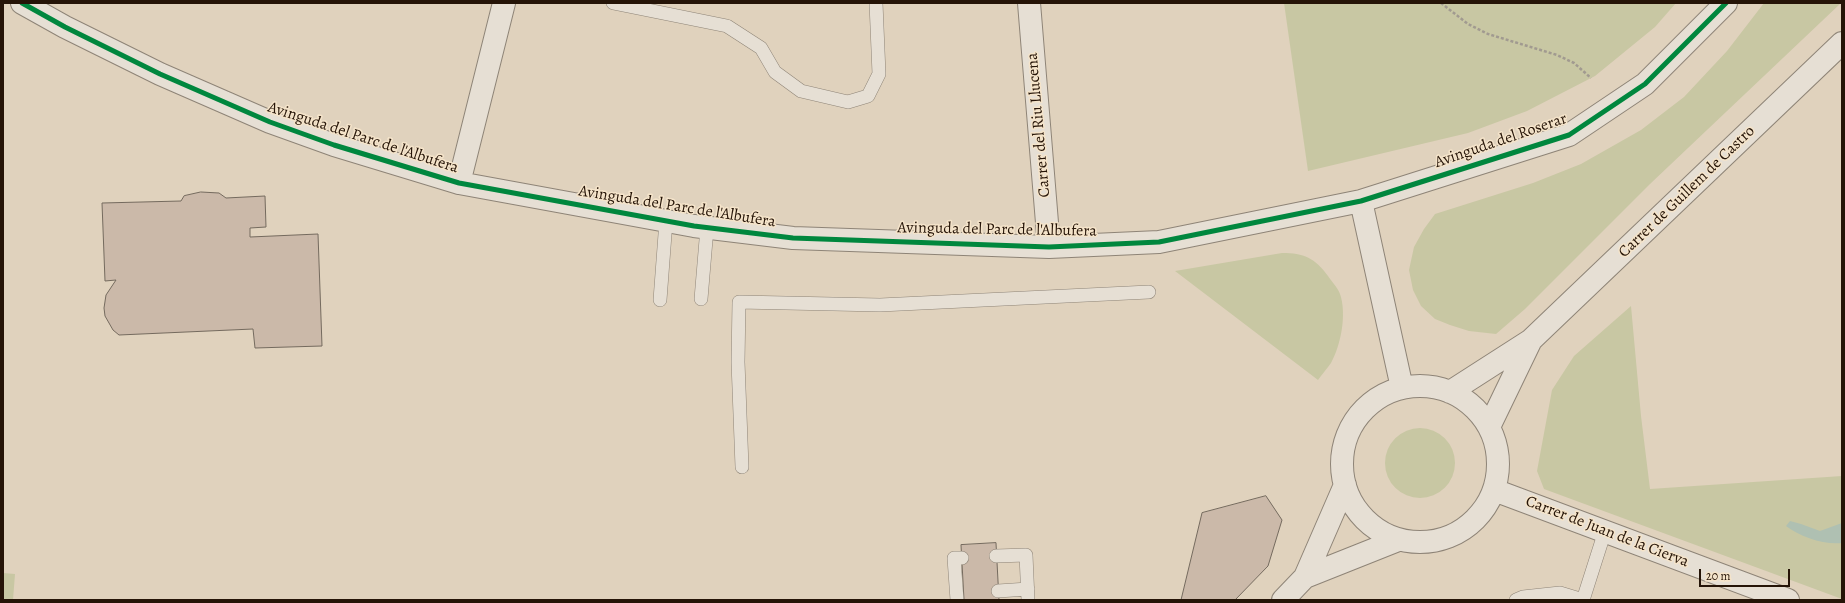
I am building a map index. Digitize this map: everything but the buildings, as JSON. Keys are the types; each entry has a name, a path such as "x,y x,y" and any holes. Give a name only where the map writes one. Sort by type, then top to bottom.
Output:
{"street":[{"name":"Avinguda del Parc de l'Albufera","path":"22,3 160,74 270,122 334,145 459,183 708,228 792,238 1049,247 1159,242 1361,201"},
{"path":"459,183 504,3"},
{"name":"Carrer del Riu Llucena","path":"1029,3 1049,247"},
{"name":"Avinguda del Roserar","path":"1361,201 1569,134 1645,84 1726,3"},
{"name":"Carrer de Guillem de Castro","path":"1450,392 1531,340 1842,43"},
{"path":"1361,201 1402,388"},
{"name":"Carrer de Guillem de Castro","path":"1489,427 1531,340"},
{"path":"1426,386 1450,392 1472,406 1489,427 1496,447 1498,468 1494,490 1483,511 1466,528 1445,538 1422,543 1398,540 1374,528 1356,509 1345,485 1342,460 1347,436 1360,415 1379,398 1402,388 1426,386"},
{"path":"1283,600 1305,577 1345,485"},
{"name":"Carrer de Juan de la Cierva","path":"1494,490 1788,600"},
{"path":"1305,577 1398,540"}],"lane":[{"path":"613,3 727,26 761,48 775,72 801,91 848,102 868,96 879,74 876,3"},
{"path":"660,300 666,221"},
{"path":"701,299 708,228"},
{"path":"742,466 738,362 739,302 880,305 1149,292"},
{"path":"1516,600 1523,597 1560,592 1583,600 1605,531"},
{"path":"996,556 1026,555 1028,595 998,591"},
{"path":"959,596 954,558 962,558"}],"path":[{"path":"1441,3 1468,24 1488,34 1557,55 1574,63 1591,78"}],"green space":[{"path":"1284,3 1676,3 1655,27 1595,76 1527,111 1468,133 1308,171"},
{"path":"1764,3 1841,3 1650,184 1525,309 1496,334 1469,331 1450,325 1435,319 1421,306 1413,290 1409,270 1414,247 1424,229 1435,214 1533,183 1581,164 1641,130 1684,97 1727,51"},
{"path":"1282,253 1297,254 1314,261 1323,270 1340,294 1343,320 1338,347 1331,363 1318,380 1175,271"},
{"path":"1631,306 1641,416 1650,489 1842,476 1842,599 1544,489 1537,471 1552,390 1574,356"},
{"path":"1413,428 1427,428 1440,434 1449,443 1453,449 1455,463 1453,477 1445,488 1434,496 1427,498 1413,498 1406,496 1395,488 1387,477 1385,470 1385,456 1387,449 1395,438 1406,430"},
{"path":"3,573 15,574 13,600 3,600"}],"shaded area":[{"path":"1790,521 1820,531 1842,523 1842,543 1828,543 1805,537 1786,526"}],"cycle path":[{"path":"22,3 65,27 160,74 270,122 334,145 459,183 694,226 793,238 1049,247 1159,242 1361,201 1569,135 1645,84 1726,3"}]}
